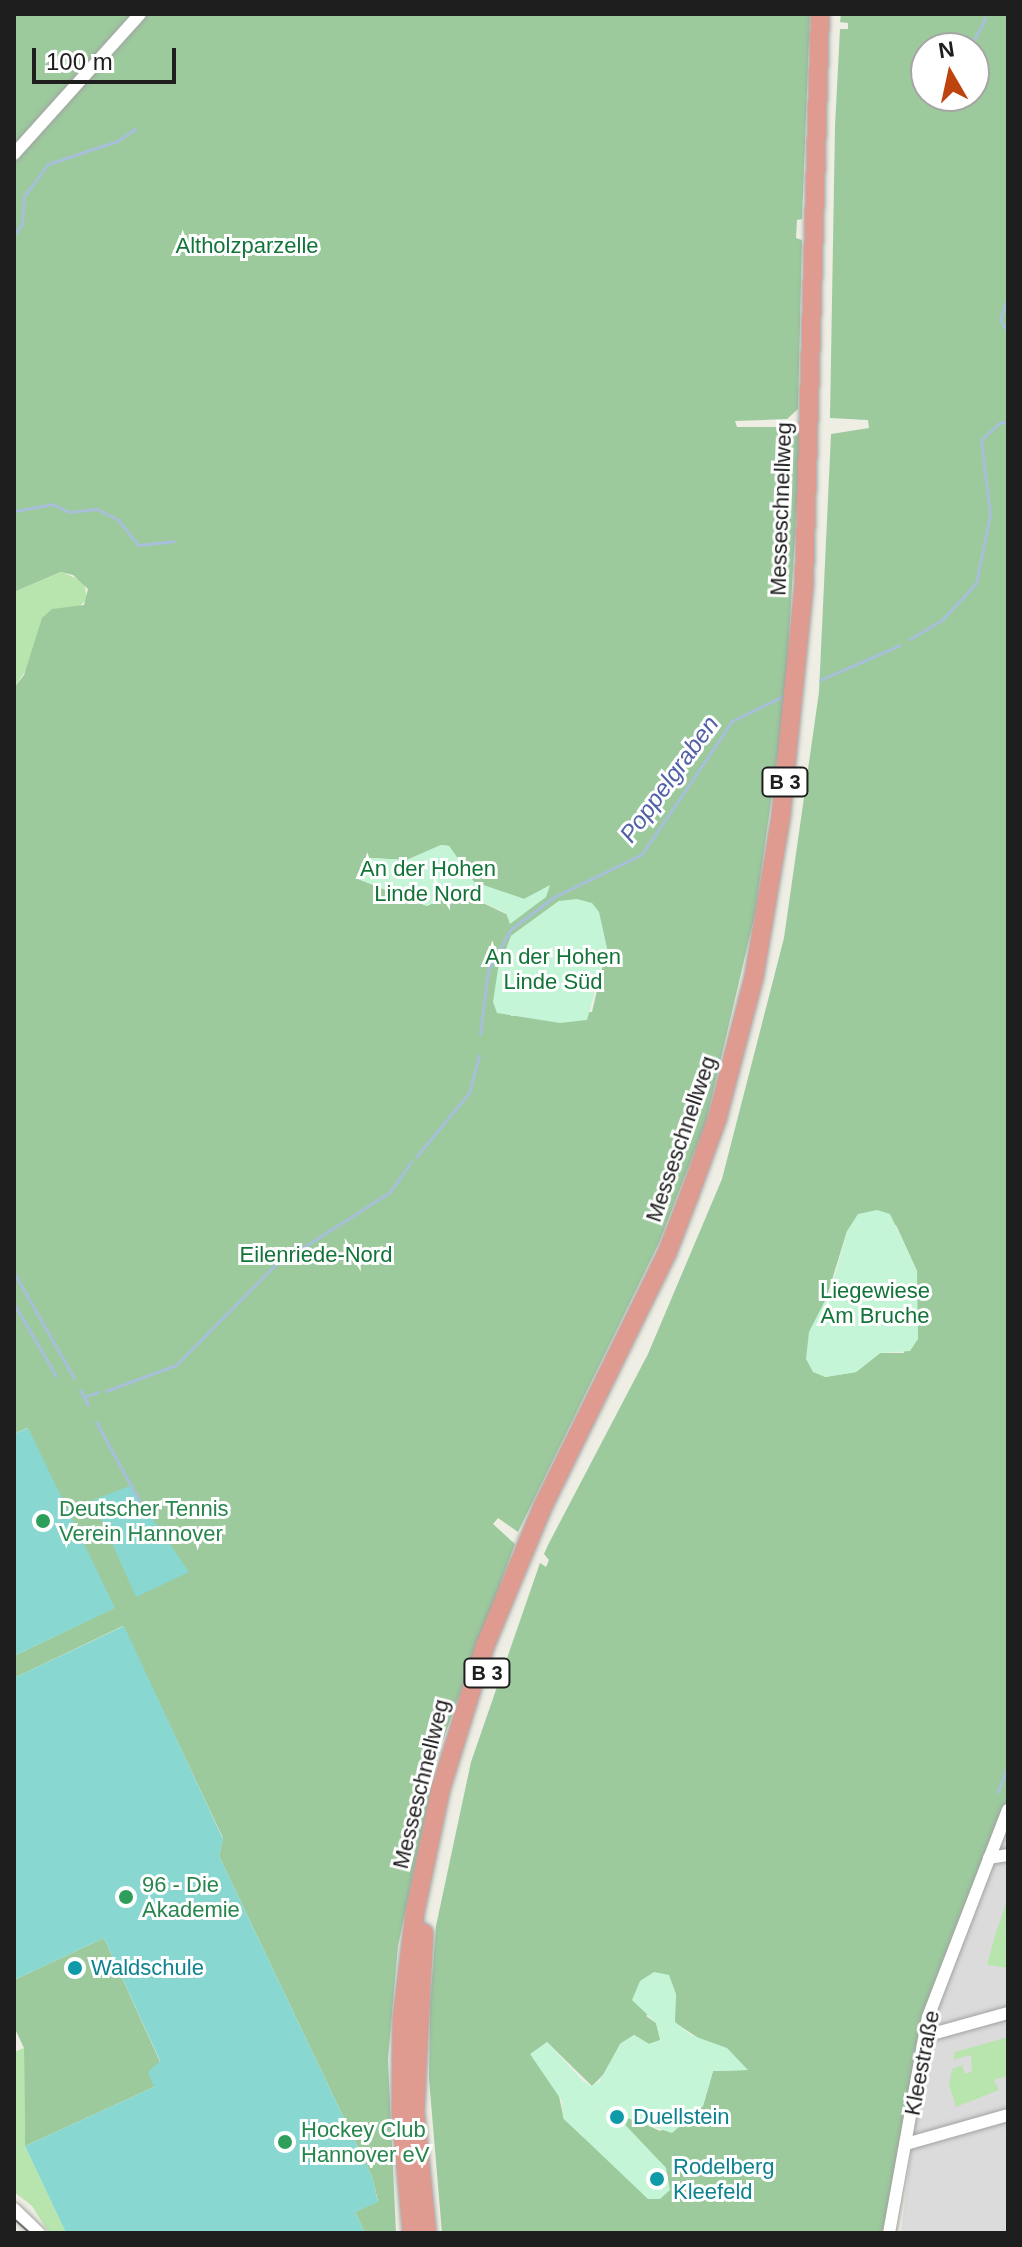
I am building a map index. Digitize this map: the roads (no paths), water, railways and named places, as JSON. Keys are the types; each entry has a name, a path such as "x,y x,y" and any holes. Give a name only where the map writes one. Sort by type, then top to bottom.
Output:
{"highway":[{"name":"Messeschnellweg","path":"412,2233 401,2113 402,2019 415,1912 441,1788 485,1646 543,1506 689,1196 717,1119 754,977 783,800 804,583 820,14"},
{"name":"Messeschnellweg","path":"429,2233 424,2213 415,2113 418,1994 426,1914 452,1790 495,1650 553,1509 696,1209 747,1048 770,946 801,739 815,582 831,14"}],"street":[{"path":"14,154 140,14"},
{"name":"Kleestraße","path":"889,2233 925,2036 1008,1810"},
{"path":"989,1858 1008,1855"},
{"path":"925,2036 1008,2013"},
{"path":"906,2144 1008,2115"},
{"path":"14,2209 39,2233"}],"waterway":[{"path":"978,32 985,18"},
{"path":"14,235 22,224 24,196 48,164 117,141 135,129"},
{"path":"1008,297 1000,319 1008,333"},
{"name":"Poppelgraben","path":"910,639 942,620 976,583 990,514 981,440 999,423 1008,422"},
{"path":"14,511 52,504 69,512 97,509 117,519 138,545 174,541"},
{"name":"Poppelgraben","path":"820,680 900,645"},
{"name":"Poppelgraben","path":"480,1034 488,970 511,929 554,897 642,854 732,721 785,695"},
{"name":"Poppelgraben","path":"416,1157 469,1093 479,1055"},
{"name":"Poppelgraben","path":"106,1391 176,1365 274,1266 390,1192 411,1162"},
{"path":"14,1273 74,1378"},
{"path":"14,1304 56,1376"},
{"name":"Poppelgraben","path":"80,1390 88,1405"},
{"name":"Poppelgraben","path":"84,1397 98,1392"},
{"path":"96,1422 140,1502"},
{"path":"998,1792 1008,1765"}],"tram line":[{"path":"14,2219 30,2233"}],"place":[{"name":"Deutscher Tennis Verein Hannover","path":"43,1521"},
{"name":"96 - Die Akademie","path":"126,1897"},
{"name":"Waldschule","path":"75,1968"},
{"name":"Duellstein","path":"617,2117"},
{"name":"Hockey Club Hannover eV","path":"285,2142"},
{"name":"Rodelberg Kleefeld","path":"657,2179"}],"park label":[{"name":"Altholzparzelle","path":"247,246"},
{"name":"An der Hohen Linde Nord","path":"428,880"},
{"name":"An der Hohen Linde Süd","path":"553,968"},
{"name":"Eilenriede-Nord","path":"316,1255"},
{"name":"Liegewiese Am Bruche","path":"875,1302"}]}
